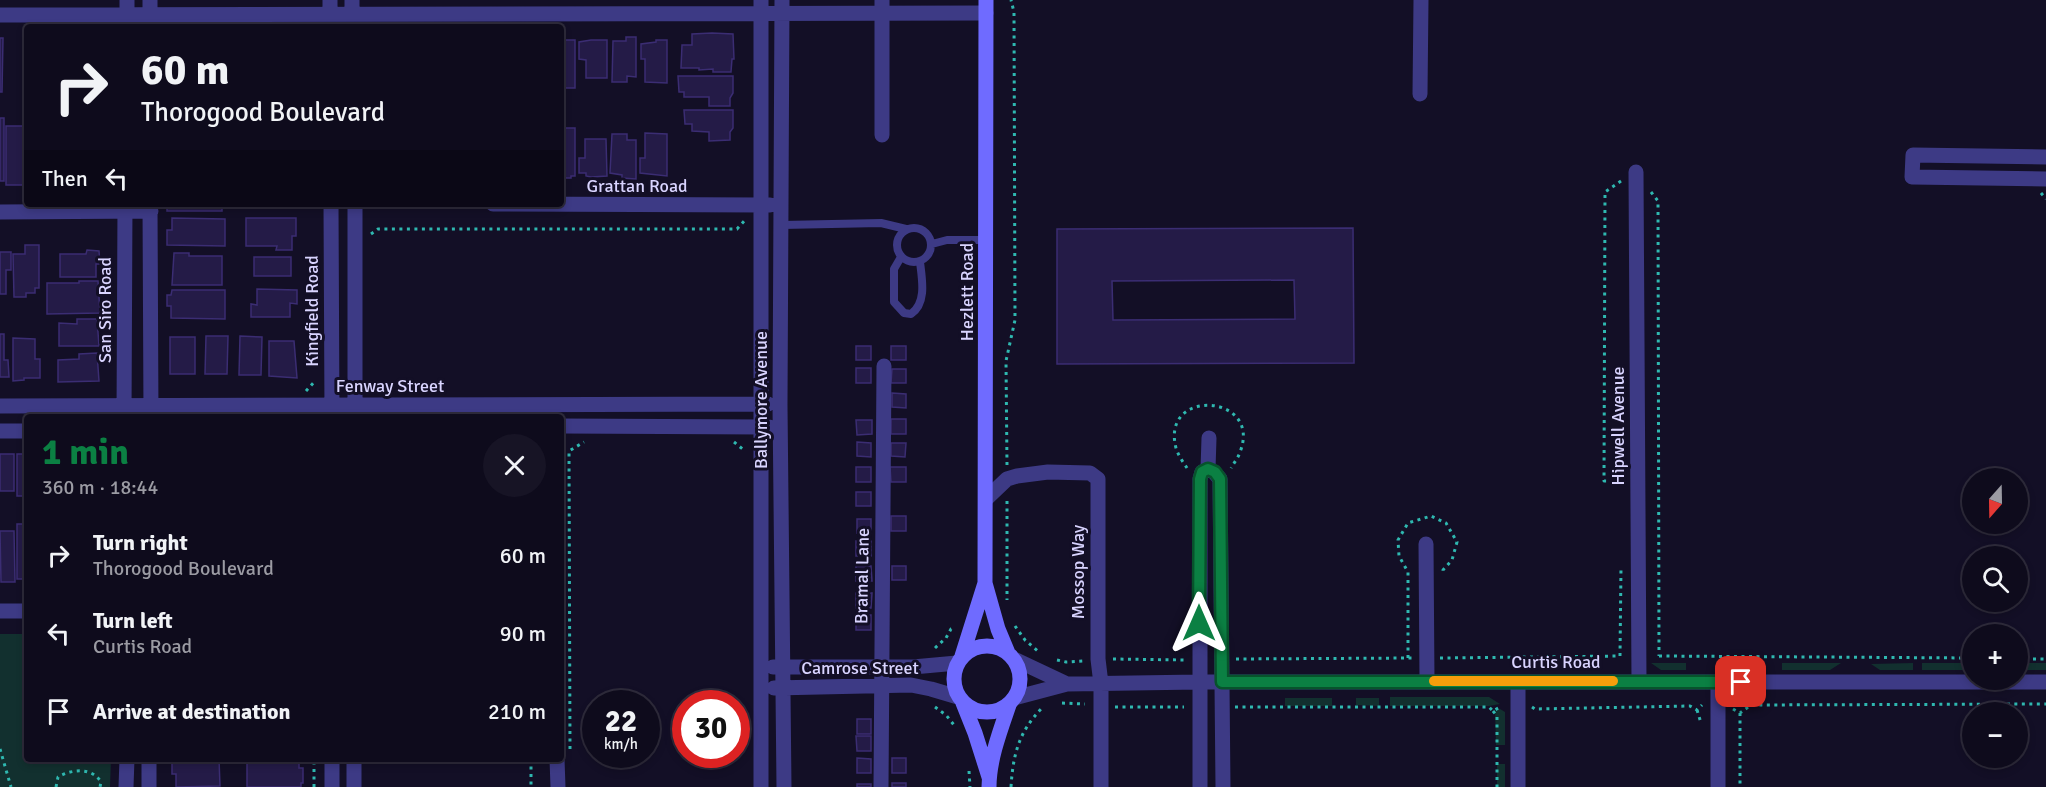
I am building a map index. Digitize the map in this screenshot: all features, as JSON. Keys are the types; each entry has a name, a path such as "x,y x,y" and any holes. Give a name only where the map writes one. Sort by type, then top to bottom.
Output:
{"main road":[{"name":"Hezlett Road","path":"986,7 985,584 998,629 1011,656"},
{"name":"Hezlett Road","path":"960,660 985,584"},
{"path":"984,646 992,646 1011,656 1020,675 1018,691 1011,702 989,782 975,733 953,684 954,670 960,660 969,651 984,646"},
{"path":"961,700 969,708 982,712 996,712 1011,702"}],"street":[{"path":"1420,94 1421,0"},
{"path":"0,15 352,14 554,6 986,7"},
{"name":"Ballymore Avenue","path":"761,7 761,787"},
{"name":"Ballymore Avenue","path":"782,7 780,405 784,787"},
{"path":"882,7 882,135"},
{"path":"2046,157 1913,155 1912,177 2046,179"},
{"name":"Hipwell Avenue","path":"1636,172 1639,681"},
{"name":"Grattan Road","path":"564,204 782,205"},
{"name":"Kingfield Road","path":"331,207 332,411"},
{"path":"355,207 355,411"},
{"name":"San Siro Road","path":"124,412 125,208"},
{"path":"0,212 150,208 151,412"},
{"name":"Bramal Lane","path":"881,787 884,366"},
{"name":"Fenway Street","path":"0,406 151,412 558,411 780,405"},
{"path":"564,426 781,428"},
{"path":"0,431 24,431"},
{"path":"1208,469 1209,438"},
{"path":"1200,787 1200,479 1202,472 1208,469 1215,472 1220,479 1223,787"},
{"name":"Mossop Way","path":"1012,478 1048,472 1084,472 1098,479 1101,787"},
{"path":"986,499 1012,478"},
{"path":"1426,544 1427,681"},
{"path":"0,612 24,612"},
{"name":"Curtis Road","path":"1011,656 1043,675 1067,684"},
{"name":"Camrose Street","path":"761,668 931,667 960,660"},
{"name":"Curtis Road","path":"1011,702 1067,684 1427,681 2046,682"},
{"path":"1518,682 1518,787"},
{"path":"1718,682 1718,787"},
{"name":"Camrose Street","path":"761,689 911,685 931,689 961,700"},
{"path":"126,787 127,762"},
{"path":"149,762 149,787"},
{"path":"332,762 332,787"},
{"path":"354,762 354,787"},
{"path":"558,787 562,762"}],"lane":[{"path":"782,225 881,223 906,230"},
{"path":"912,228 927,233 932,244 929,255 920,262 910,262 901,256 897,242 906,230 912,228"},
{"path":"932,244 947,240 987,240"},
{"path":"901,256 894,269 894,302 904,313 911,314 920,305 922,294 920,262"}],"path":[{"path":"1008,604 1012,478 1006,361 1015,320 1014,12 1011,0"},
{"path":"365,237 378,229 737,229 747,218"},
{"path":"301,396 316,380"},
{"path":"733,441 746,452"},
{"path":"564,704 569,451 585,442"},
{"path":"1014,623 1025,640 1044,656 1043,675"},
{"path":"1222,660 1639,656 1962,658"},
{"path":"1054,660 1066,662 1098,659 1199,660"},
{"path":"2028,659 2046,659"},
{"path":"1043,691 1043,708"},
{"path":"1054,705 1068,702 1101,706 1200,707"},
{"path":"1492,711 1502,706 1518,705 1528,705 1535,709 1690,706 1697,710 1703,703 1730,706 1740,713"},
{"path":"1740,713 1751,705 2046,704"},
{"path":"1011,787 1014,763 1023,731 1029,721 1048,706"},
{"path":"1222,707 1489,708 1497,716 1497,787"},
{"path":"1740,713 1740,787"},
{"path":"0,749 11,787"},
{"path":"314,762 314,787"},
{"path":"531,762 531,787"},
{"path":"56,787 58,777 66,772 83,771 95,774 101,782 100,787"}],"green space":[{"path":"0,634 24,634 24,762 111,762 110,787 0,787"},
{"path":"1651,663 1686,663 1686,670 1661,670"},
{"path":"1732,663 1756,663 1756,670 1732,669"},
{"path":"1782,663 1841,663 1830,670 1782,670"},
{"path":"1913,663 1913,670 1880,670 1871,664"},
{"path":"1922,663 1962,663 1962,670 1922,670"},
{"path":"2028,663 2046,663 2046,670 2028,670"},
{"path":"1390,697 1489,697 1500,704 1390,706"},
{"path":"1285,698 1332,698 1332,706 1285,706"},
{"path":"1356,698 1379,698 1379,706 1356,705"},
{"path":"1500,709 1505,712 1505,745 1496,745 1495,711"},
{"path":"1497,764 1505,764 1505,787 1497,787"}],"building":[{"path":"692,34 733,34 734,59 732,59 731,72 681,68 682,45 692,45"},
{"path":"626,37 636,37 636,77 627,76 627,82 612,82 613,41 626,41"},
{"path":"0,38 3,38 2,92 0,92"},
{"path":"565,40 575,40 575,88 564,88"},
{"path":"607,40 607,78 586,78 586,60 579,59 579,42"},
{"path":"656,40 667,40 667,83 645,82 645,59 641,59 641,44 656,42"},
{"path":"678,76 733,76 730,106 709,106 709,97 684,97 684,92 679,92"},
{"path":"684,110 733,110 730,140 709,141 709,132 692,131 692,124 685,124"},
{"path":"0,118 4,118 4,181 0,181"},
{"path":"6,126 24,126 24,185 6,185"},
{"path":"564,128 575,128 575,176 564,178"},
{"path":"645,133 667,134 667,176 640,173 640,158 645,158"},
{"path":"612,134 627,134 627,140 636,140 636,179 622,178 622,175 610,173"},
{"path":"585,139 606,139 607,176 591,177 586,176 586,173 579,173 579,158 585,158"},
{"path":"167,207 222,207 222,211 167,211"},
{"path":"253,207 293,207 293,208"},
{"path":"172,218 225,219 225,246 167,245 167,230 172,230"},
{"path":"246,218 296,218 296,236 292,236 292,250 276,250 277,246 246,246"},
{"path":"1353,228 1354,363 1057,364 1057,229","holes":["1294,280 1295,319 1113,320 1112,281"]},
{"path":"25,245 39,245 39,288 35,288 35,293 26,293 26,297 14,297 13,254 25,254"},
{"path":"87,250 99,251 100,264 96,264 96,277 60,277 60,254 86,254"},
{"path":"0,252 11,252 11,270 6,270 6,294 0,294"},
{"path":"174,253 189,253 189,256 222,256 222,285 172,285"},
{"path":"254,257 291,257 291,276 254,276"},
{"path":"79,281 98,281 100,313 47,314 47,283 79,283"},
{"path":"257,289 297,290 297,304 290,303 290,317 251,317 251,304 257,305"},
{"path":"172,290 225,290 225,319 171,318 171,306 167,306 167,295 171,295"},
{"path":"77,319 97,319 99,346 59,346 59,323 77,324"},
{"path":"0,334 4,334 4,360 8,360 9,377 0,377"},
{"path":"206,336 228,336 227,374 205,374"},
{"path":"240,336 262,337 261,375 239,375"},
{"path":"170,337 195,337 195,374 170,374"},
{"path":"13,338 35,339 35,359 40,359 40,378 13,381"},
{"path":"269,341 294,341 297,378 269,376"},
{"path":"856,346 871,346 871,360 856,360"},
{"path":"891,346 906,346 906,360 891,360"},
{"path":"97,353 99,381 58,382 58,360 79,359 79,354"},
{"path":"856,368 871,368 871,383 856,383"},
{"path":"892,369 906,369 906,383 891,383"},
{"path":"892,393 906,394 906,408 892,407"},
{"path":"891,419 906,419 906,434 891,434"},
{"path":"856,420 872,420 872,434 857,435"},
{"path":"857,442 871,443 871,457 857,456"},
{"path":"891,443 906,443 905,457 891,456"},
{"path":"0,454 14,454 14,491 0,491"},
{"path":"17,454 24,454 24,496 17,496"},
{"path":"856,467 871,467 871,482 856,482"},
{"path":"890,467 906,467 906,482 891,482"},
{"path":"856,492 871,492 871,506 856,506"},
{"path":"891,516 906,516 906,531 891,531"},
{"path":"857,519 871,519 871,533 857,533"},
{"path":"17,524 24,524 24,579 17,579"},
{"path":"0,531 14,531 15,582 1,582"},
{"path":"856,541 871,541 871,556 856,556"},
{"path":"856,566 871,566 872,581 856,581"},
{"path":"892,566 906,566 906,580 892,580"},
{"path":"856,593 872,593 871,608 856,608"},
{"path":"856,615 871,615 871,630 856,630"},
{"path":"857,719 871,719 871,734 857,734"},
{"path":"856,736 871,736 871,751 857,751"},
{"path":"857,758 871,759 871,773 857,773"},
{"path":"892,758 906,758 906,773 892,773"},
{"path":"172,762 219,762 220,786 176,787 176,774 172,774"},
{"path":"247,762 299,762 299,768 303,768 301,787 247,787"},
{"path":"892,783 906,783 906,787 892,787"},
{"path":"857,784 871,784 871,787 857,787"}],"slow traffic":[{"path":"1434,681 1613,681"}],"route":[{"path":"1199,623 1200,479 1202,472 1208,469 1215,472 1220,479 1222,682 1741,682"}]}
